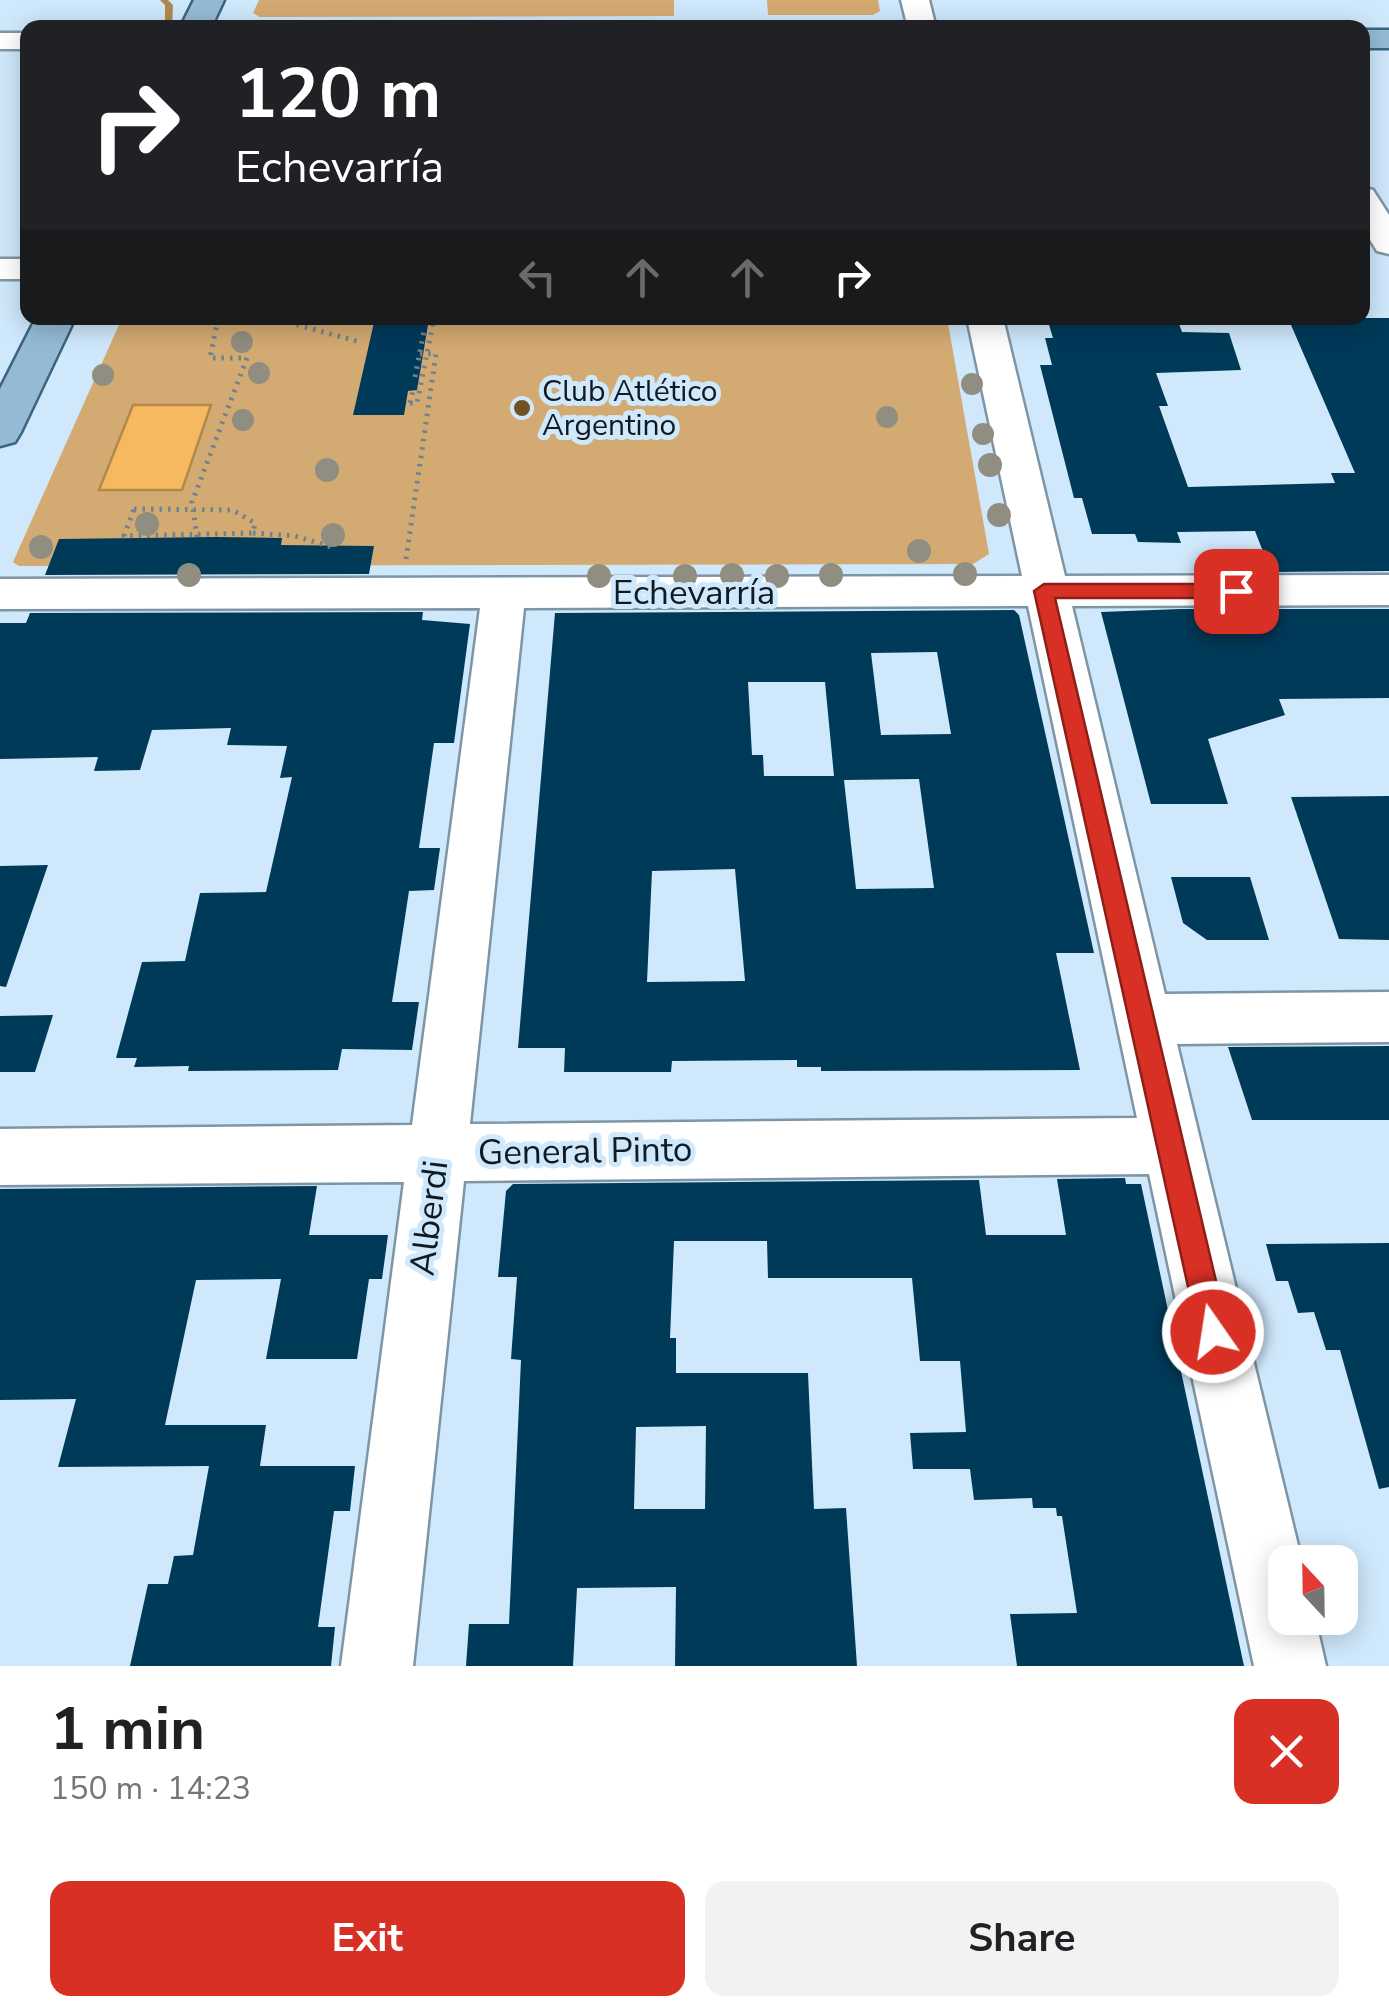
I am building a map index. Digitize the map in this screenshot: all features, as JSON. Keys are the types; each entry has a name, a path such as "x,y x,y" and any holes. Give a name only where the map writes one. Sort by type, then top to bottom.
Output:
{"main road":[{"path":"0,432 52,325"}],"street":[{"path":"1370,211 1389,244"},
{"path":"987,325 1290,1666"},
{"name":"Echevarría","path":"0,594 1389,590"},
{"name":"Alberdi","path":"377,1666 504,592"},
{"path":"1144,1018 1389,1017"},
{"name":"General Pinto","path":"0,1157 1170,1146"}],"path":[{"path":"197,536 192,502 247,358 210,358 217,325"},
{"path":"298,325 360,342"},
{"path":"413,390 410,403 418,403 428,325"},
{"path":"416,377 424,354 424,330"},
{"path":"406,565 436,354 424,354"},
{"path":"253,536 255,522 248,514 194,511 160,515 134,510 124,536 197,536 253,536 292,536 335,548"}],"shaded area":[{"path":"259,0 674,0 674,16 260,17 253,13"},
{"path":"767,0 878,0 880,11 873,15 768,15"},
{"name":"Club Atlético Argentino","path":"119,325 948,325 989,554 973,564 19,566 13,562"},
{"path":"133,405 211,405 182,490 99,490"}],"building":[{"path":"1370,318 1389,318 1389,571 1271,572 1255,531 1177,532 1181,543 1138,542 1135,534 1092,534 1082,498 1074,498 1040,365 1052,365 1045,338 1053,338 1049,325 1179,325 1182,332 1229,333 1241,370 1156,373 1168,406 1159,406 1188,487 1335,483 1331,473 1355,473 1291,325 1370,325"},
{"path":"373,325 428,325 417,390 408,391 404,415 353,415"},
{"path":"282,538 281,545 374,546 369,574 45,575 59,539"},
{"path":"1389,609 1389,698 1279,699 1285,715 1208,739 1228,804 1151,804 1101,612"},
{"path":"1014,610 1019,615 1094,953 1056,953 1080,1070 821,1071 821,1067 797,1067 797,1060 672,1061 671,1072 564,1072 565,1048 518,1048 555,613","holes":["937,652 951,734 881,735 871,653","748,682 825,682 834,776 764,776 763,755 752,755","919,779 934,888 856,889 844,780","735,869 745,981 647,982 652,871"]},
{"path":"423,612 422,620 470,624 454,743 434,743 419,848 440,848 434,890 409,891 392,1002 419,1002 412,1050 342,1049 338,1070 188,1071 189,1066 134,1067 137,1058 116,1058 142,962 185,961 200,893 266,892 292,777 280,778 287,746 227,745 231,728 152,730 140,770 94,771 98,757 0,759 0,623 26,623 30,613"},
{"path":"1389,796 1389,940 1339,939 1291,797"},
{"path":"48,865 6,987 0,986 0,866"},
{"path":"1171,877 1250,877 1269,940 1207,940 1183,923"},
{"path":"53,1015 35,1072 0,1072 0,1016"},
{"path":"1389,1046 1389,1120 1252,1120 1228,1047"},
{"path":"1125,1178 1126,1184 1141,1184 1244,1666 1017,1666 1010,1614 1077,1613 1062,1516 1057,1516 1056,1508 1033,1508 1032,1498 974,1500 970,1469 913,1469 910,1433 966,1432 960,1361 920,1361 912,1278 768,1278 767,1241 674,1241 670,1338 676,1338 676,1373 808,1373 814,1509 846,1508 857,1666 675,1666 676,1587 577,1588 573,1666 466,1666 469,1624 509,1624 521,1360 511,1359 517,1277 498,1277 506,1191 513,1184 979,1180 986,1235 1066,1235 1057,1179","holes":["706,1426 705,1509 634,1509 636,1427"]},
{"path":"317,1186 309,1235 388,1235 382,1279 369,1279 357,1359 266,1359 281,1279 196,1280 165,1425 266,1425 260,1466 355,1466 350,1511 334,1511 318,1627 335,1627 331,1666 130,1666 148,1584 168,1584 174,1556 193,1555 209,1466 58,1467 76,1399 0,1400 0,1189"},
{"path":"1389,1243 1389,1487 1379,1489 1340,1350 1326,1350 1314,1312 1298,1313 1288,1281 1276,1281 1266,1244"}],"waterway":[{"path":"164,0 169,5 169,20"}],"place":[{"name":"Club Atlético Argentino","path":"522,408"}],"route":[{"path":"1213,1332 1044,591 1236,591"}]}
